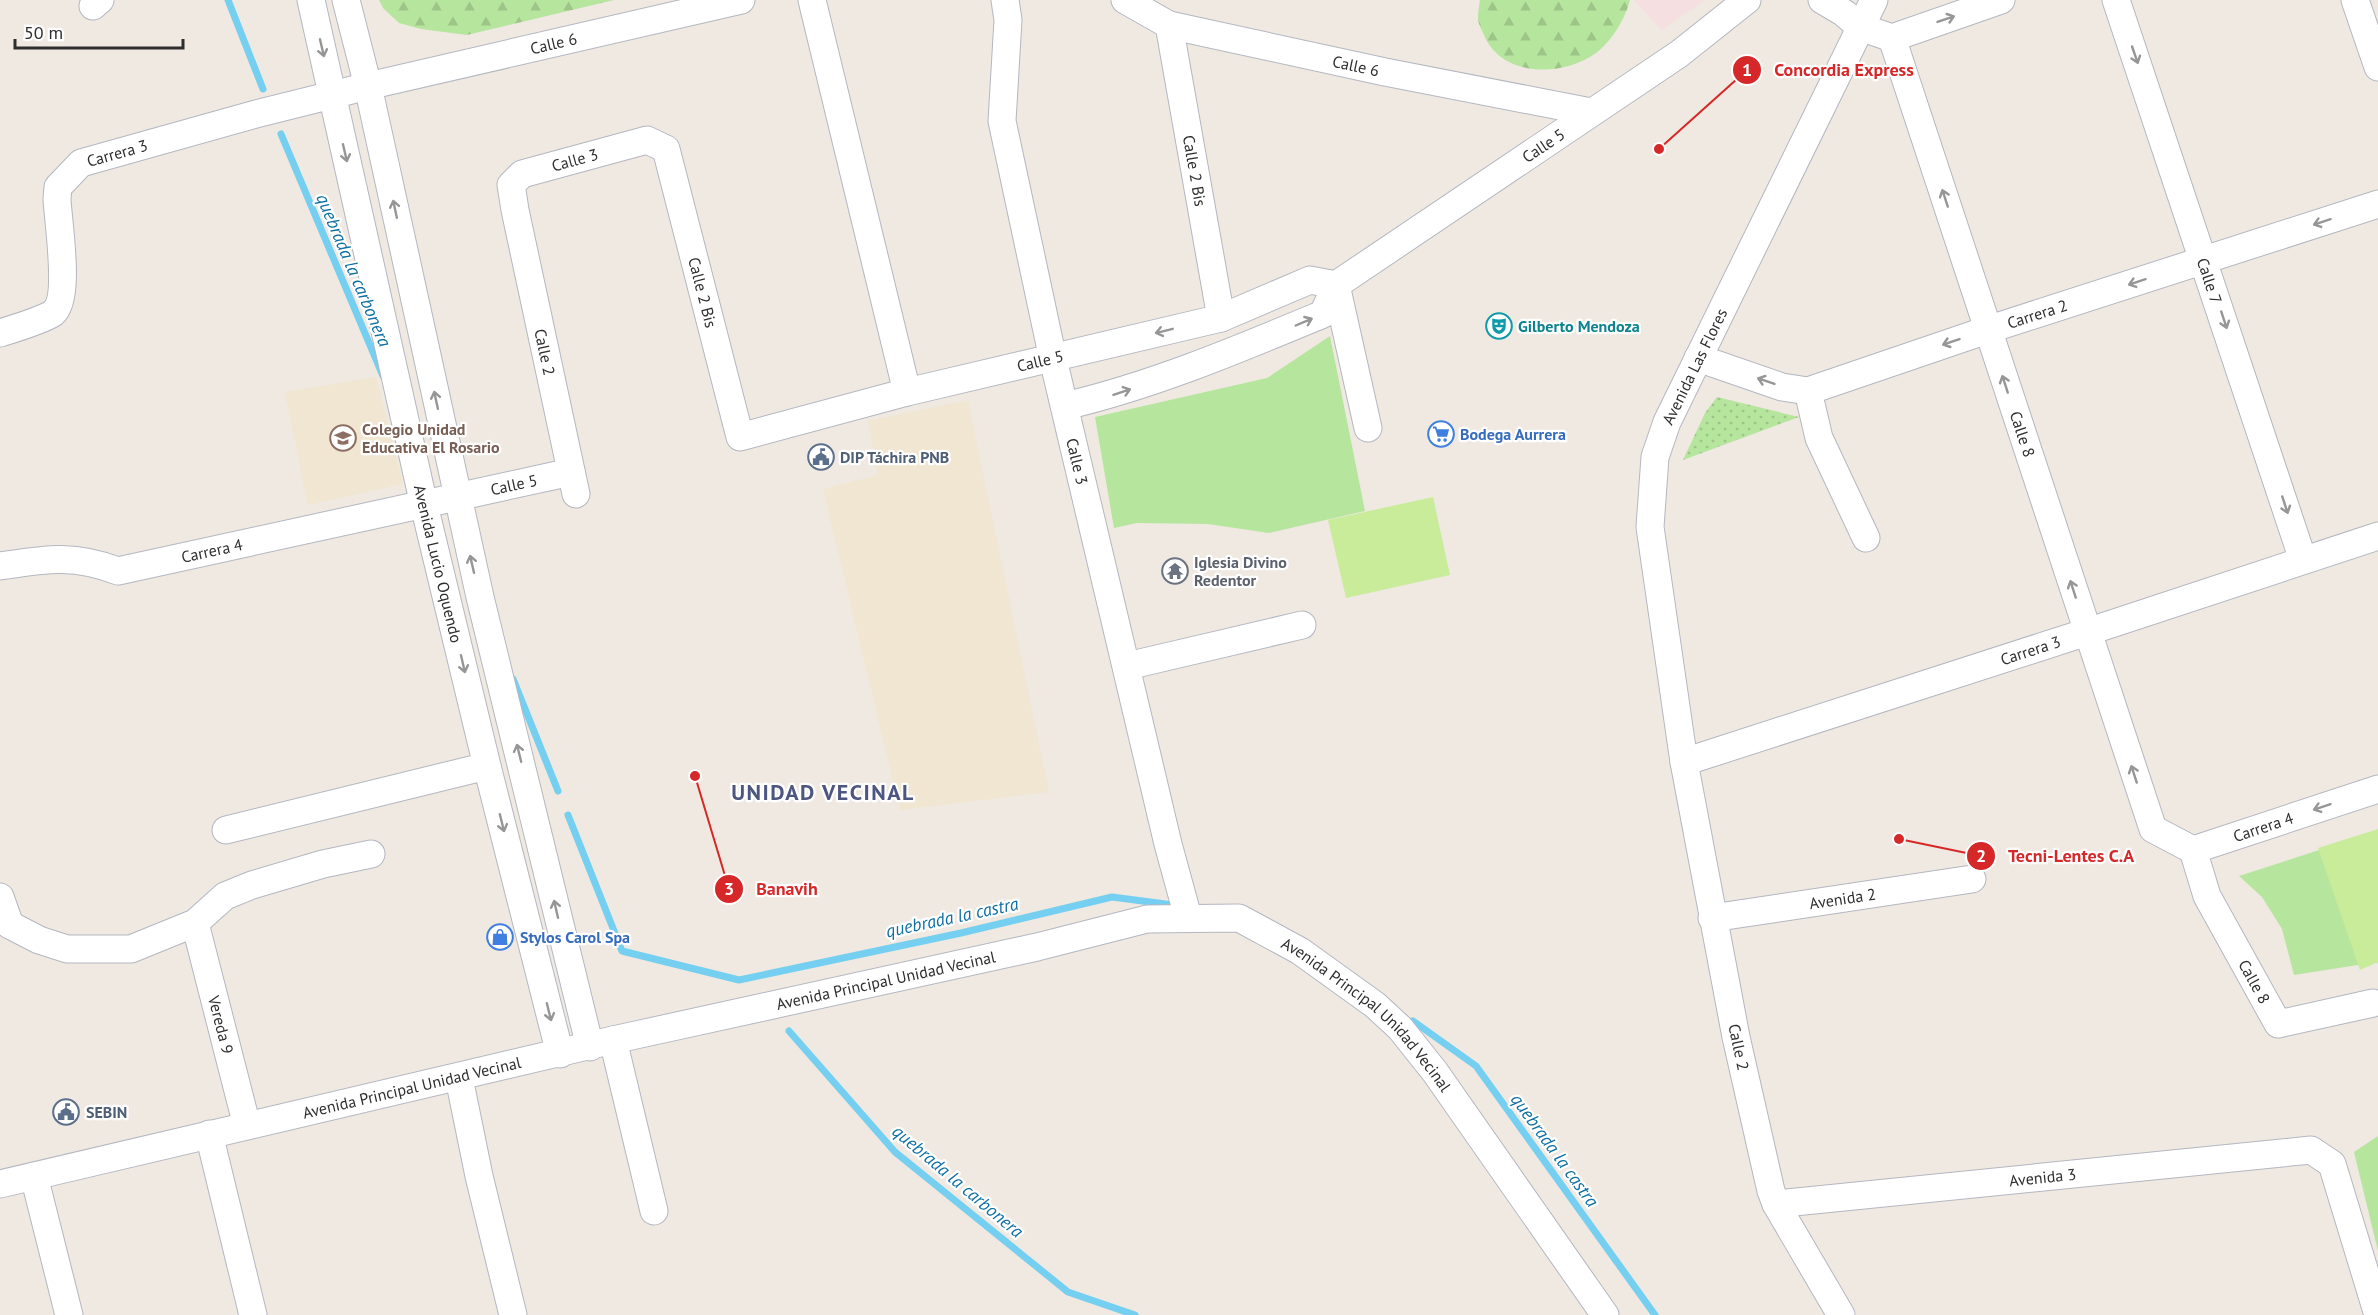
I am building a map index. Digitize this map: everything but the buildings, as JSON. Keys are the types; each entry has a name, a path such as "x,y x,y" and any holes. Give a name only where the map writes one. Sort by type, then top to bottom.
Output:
{"street":[{"name":"Avenida Lucio Oquendo","path":"310,0 424,505 560,1054"},
{"name":"Avenida Lucio Oquendo","path":"346,0 368,86 457,498 572,977 602,1043 654,1211"},
{"name":"Calle 6","path":"368,86 741,0"},
{"path":"812,0 907,392"},
{"name":"Calle 3","path":"1005,0 1008,20 1002,121 1053,359 1168,844 1188,917"},
{"name":"Calle 6","path":"1125,0 1169,25 1386,72 1591,112"},
{"name":"Calle 5","path":"740,436 907,392 1221,318 1310,280 1336,285 1679,54 1748,0"},
{"path":"1822,0 1844,13 1860,27 1892,38 2001,0"},
{"name":"Avenida Las Flores","path":"1684,762 1650,527 1655,457 1667,422 1874,0"},
{"name":"Calle 7","path":"2116,0 2303,560"},
{"path":"2355,0 2378,67"},
{"name":"Calle 2 Bis","path":"1169,25 1221,318"},
{"name":"Calle 8","path":"1892,38 2153,829 2193,850 2206,896 2278,1024 2373,1003"},
{"path":"333,96 368,86"},
{"name":"Carrera 3","path":"0,333 52,314 60,305 63,290 58,187 81,163 333,96"},
{"name":"Calle 3","path":"515,210 511,185 522,174 647,140 666,149"},
{"name":"Calle 2 Bis","path":"666,149 740,436"},
{"name":"Carrera 2","path":"1698,358 1782,387 1808,391 1987,330 2378,204"},
{"name":"Calle 2","path":"515,210 573,483"},
{"path":"1065,406 1117,394 1233,352 1323,314 1336,285"},
{"path":"1336,285 1368,428"},
{"path":"1808,391 1820,438 1866,538"},
{"name":"Calle 5","path":"457,498 573,483"},
{"path":"424,505 457,498"},
{"name":"Carrera 4","path":"0,566 52,558 94,562 118,572 424,505"},
{"name":"Carrera 3","path":"1684,762 2087,633 2378,536"},
{"path":"1127,666 1302,625"},
{"name":"Calle 2","path":"1684,762 1736,1037 1771,1191 1776,1204 1841,1315"},
{"path":"226,830 487,766"},
{"name":"Carrera 4","path":"2193,850 2378,789"},
{"path":"0,897 5,926 39,940 67,949 131,949 195,923 225,896 252,885 323,864 371,854"},
{"name":"Avenida 2","path":"1712,918 1972,879"},
{"name":"Avenida Principal Unidad Vecinal","path":"0,1184 602,1043 1037,946 1147,919 1239,918 1300,951 1375,1005 1400,1028 1435,1072 1605,1315"},
{"name":"Vereda 9","path":"195,923 247,1126"},
{"path":"459,1078 479,1176 513,1315"},
{"path":"209,1134 253,1315"},
{"name":"Avenida 3","path":"1776,1204 2311,1150 2332,1164 2378,1315"},
{"path":"34,1176 69,1315"}],"shaded area":[{"path":"1634,0 1705,0 1662,30"},
{"name":"Colegio Unidad Educativa El Rosario","path":"376,377 403,484 308,505 285,392"},
{"path":"968,400 1049,792 900,810 823,489 878,475 868,421"}],"green space":[{"path":"379,0 614,0 467,35 421,29 399,23 383,8"},
{"path":"1480,0 1630,0 1617,29 1596,53 1567,66 1534,69 1519,66 1504,59 1493,49 1479,22"},
{"path":"1330,336 1365,511 1269,533 1208,524 1137,523 1114,528 1095,417 1267,378"},
{"path":"1717,397 1799,417 1683,460 1705,413"},
{"path":"1433,497 1450,575 1346,598 1328,520"},
{"path":"2378,829 2378,962 2360,970 2318,848"},
{"path":"2378,831 2378,964 2377,962 2294,975 2282,929 2262,897 2239,876"},
{"path":"2378,1136 2378,1251 2354,1152"}],"waterway":[{"name":"quebrada la carbonera","path":"228,0 263,89"},
{"name":"quebrada la carbonera","path":"281,134 383,376"},
{"name":"quebrada la carbonera","path":"513,679 558,791"},
{"name":"quebrada la castra","path":"568,815 622,951 739,980 961,933 1112,897 1173,905"},
{"name":"quebrada la castra","path":"1413,1021 1476,1066 1655,1315"},
{"name":"quebrada la carbonera","path":"789,1031 895,1152 1068,1292 1135,1315"}],"place":[{"name":"Concordia Express","path":"1659,149"},
{"name":"Gilberto Mendoza","path":"1499,326"},
{"name":"Bodega Aurrera","path":"1441,434"},
{"name":"Colegio Unidad Educativa El Rosario","path":"343,438"},
{"name":"DIP Táchira PNB","path":"821,457"},
{"name":"Iglesia Divino Redentor","path":"1175,571"},
{"name":"Banavih","path":"695,776"},
{"name":"Tecni-Lentes C.A","path":"1899,839"},
{"name":"Stylos Carol Spa","path":"500,937"},
{"name":"SEBIN","path":"66,1112"}],"district":[{"name":"UNIDAD VECINAL","path":"823,792"}]}
